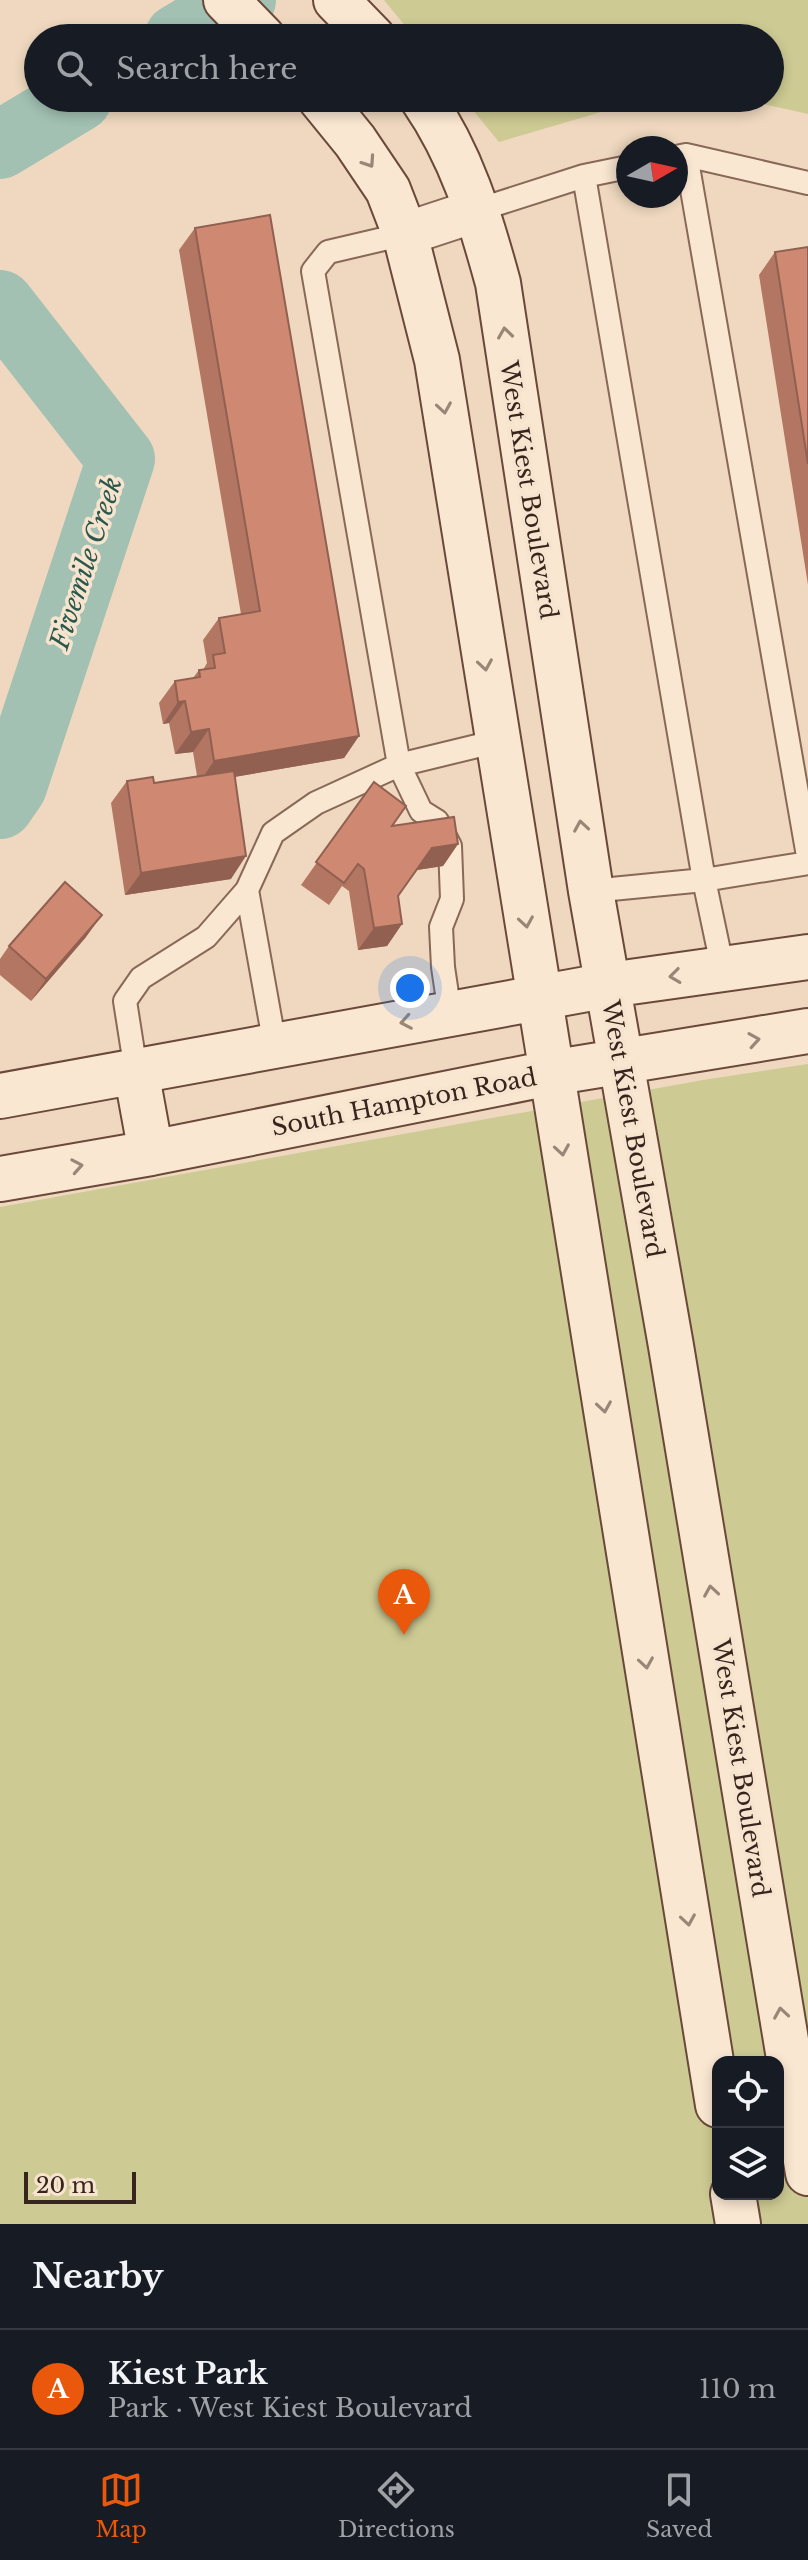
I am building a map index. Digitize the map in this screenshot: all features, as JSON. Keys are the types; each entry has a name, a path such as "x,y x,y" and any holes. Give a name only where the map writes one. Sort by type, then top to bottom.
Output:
{"main road":[{"path":"226,0 249,24"},
{"path":"336,0 359,24"},
{"path":"332,112 388,190 405,234 437,360 712,2068"},
{"name":"West Kiest Boulevard","path":"430,112 456,158 478,210 498,283 591,891 808,2173"},
{"path":"0,1096 609,985 808,957"},
{"name":"South Hampton Road","path":"0,1179 151,1153 550,1073 808,1031"},
{"path":"136,1071 151,1153"},
{"path":"734,2200 738,2224"}],"street":[{"path":"405,234 478,210"}],"lane":[{"path":"688,157 808,183"},
{"path":"478,210 584,176 616,169"},
{"path":"584,176 704,880 723,970"},
{"path":"688,195 808,856"},
{"path":"405,234 328,252 313,271 399,765 421,811 437,821 450,846 452,899 441,927 450,1014"},
{"path":"136,1071 125,1001 141,978 206,937 247,890 273,833 316,803 399,765 498,741"},
{"path":"591,891 704,880 808,863"},
{"path":"247,890 275,1046"}],"shaded area":[{"path":"384,0 808,0 808,114 784,109 784,24 404,24"},
{"path":"474,112 601,112 499,142"},
{"path":"808,1064 808,2224 0,2224 0,1207 703,1080"}],"building":[{"path":"270,215 359,736 214,761 209,729 191,732 185,701 178,702 175,681 200,677 199,670 215,668 213,655 225,653 219,618 260,611 195,228"},
{"path":"808,247 808,464 775,252"},
{"path":"234,771 246,856 141,873 127,781 153,777 154,783"},
{"path":"374,782 406,806 392,826 454,817 458,844 432,848 398,896 402,924 374,928 364,869 358,864 344,883 316,862"},
{"path":"65,882 102,915 46,979 9,946"}],"waterway":[{"name":"Fivemile Creek","path":"202,24 242,0"},
{"name":"Fivemile Creek","path":"0,145 55,112"},
{"name":"Fivemile Creek","path":"0,304 121,459 13,786 0,805"}],"place":[{"name":"Kiest Park","path":"404,1635"}]}
